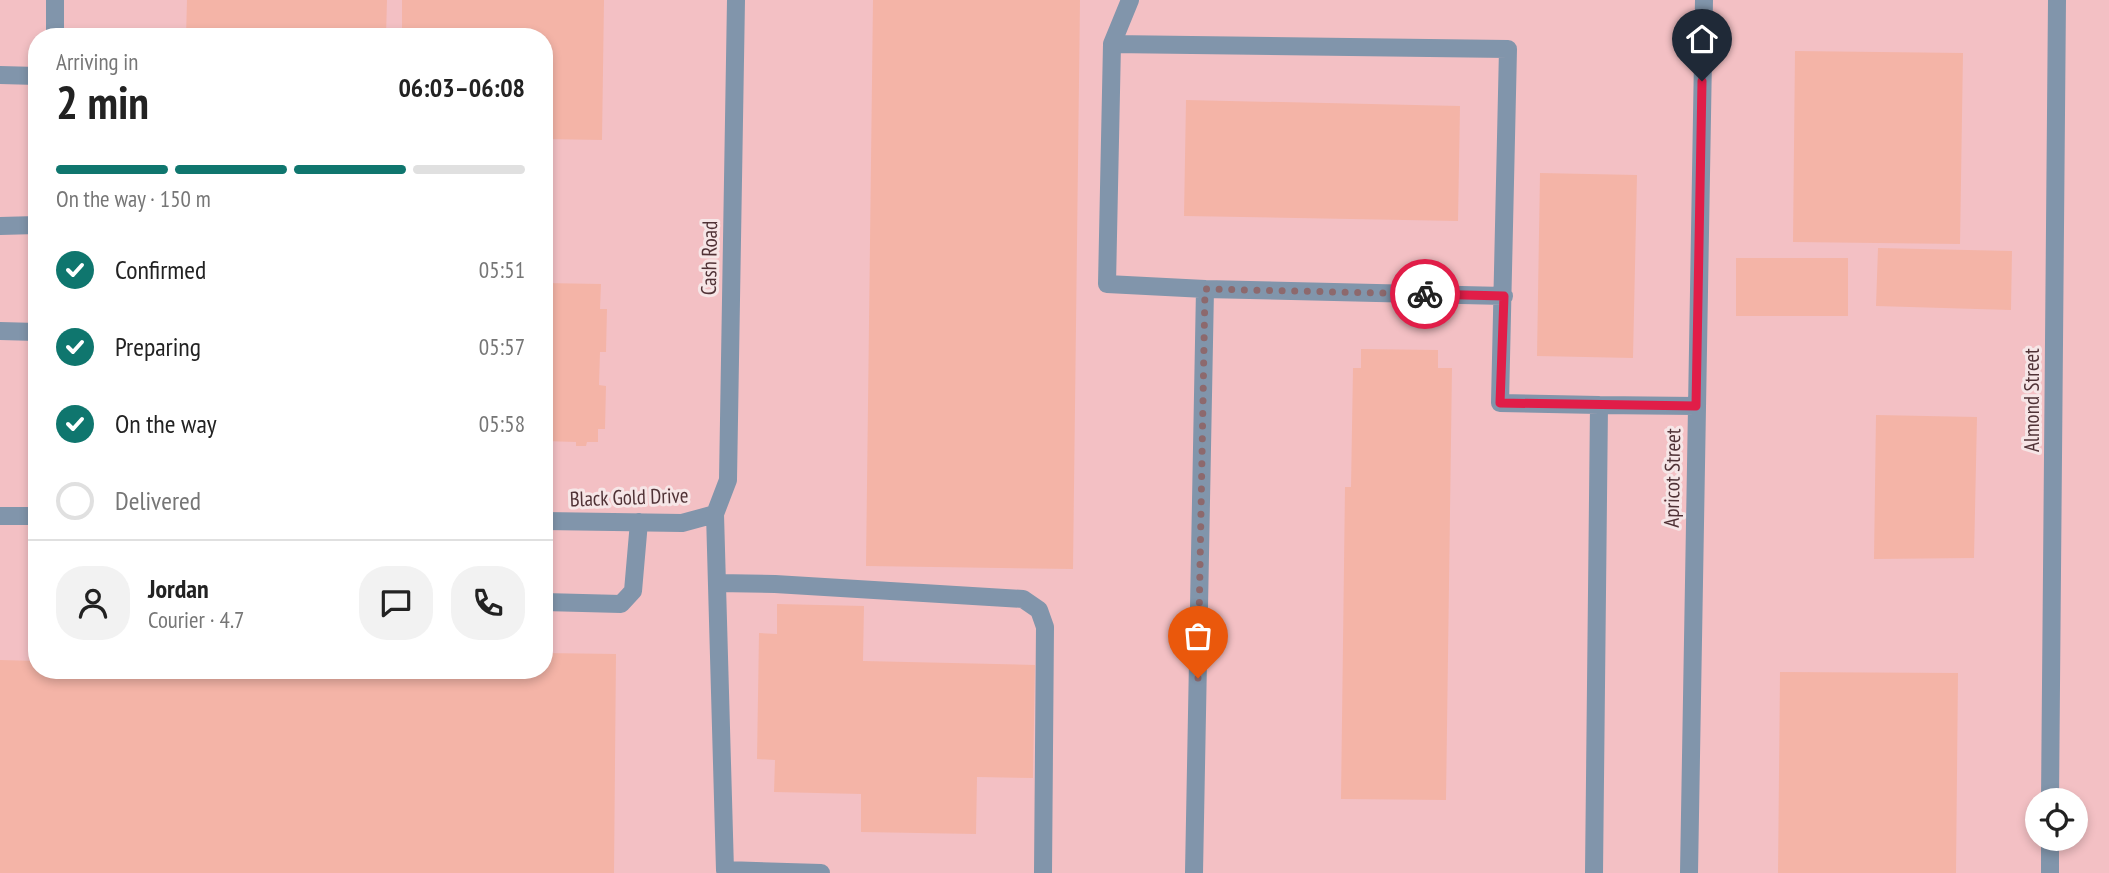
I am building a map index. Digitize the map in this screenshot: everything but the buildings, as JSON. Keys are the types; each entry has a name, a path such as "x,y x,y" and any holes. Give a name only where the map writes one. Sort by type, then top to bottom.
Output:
{"street":[{"path":"55,0 55,28"},
{"name":"Cash Road","path":"715,514 728,480 736,0"},
{"name":"Apricot Street","path":"1689,873 1704,0"},
{"name":"Almond Street","path":"2050,788 2057,0"},
{"path":"1130,1 1112,44 1107,284 1504,296"},
{"path":"1112,44 1508,49 1500,403 1696,406"},
{"path":"0,75 28,76"},
{"path":"0,226 28,225"},
{"path":"1194,873 1205,289"},
{"path":"0,331 28,332"},
{"path":"1594,873 1599,405"},
{"path":"715,514 725,870 821,873"},
{"name":"Black Gold Drive","path":"553,522 682,523 715,514"},
{"path":"0,516 28,516"},
{"path":"553,602 621,604 633,591 639,522"},
{"path":"717,583 1023,599 1039,610 1045,627 1043,873"},
{"path":"2050,851 2050,873"}],"shaded area":[{"path":"0,0 2109,0 2109,873 0,873"}],"way so far":[{"path":"1198,678 1205,289 1425,294"}],"route":[{"path":"1425,294 1504,296 1500,403 1696,406 1702,81"}]}
